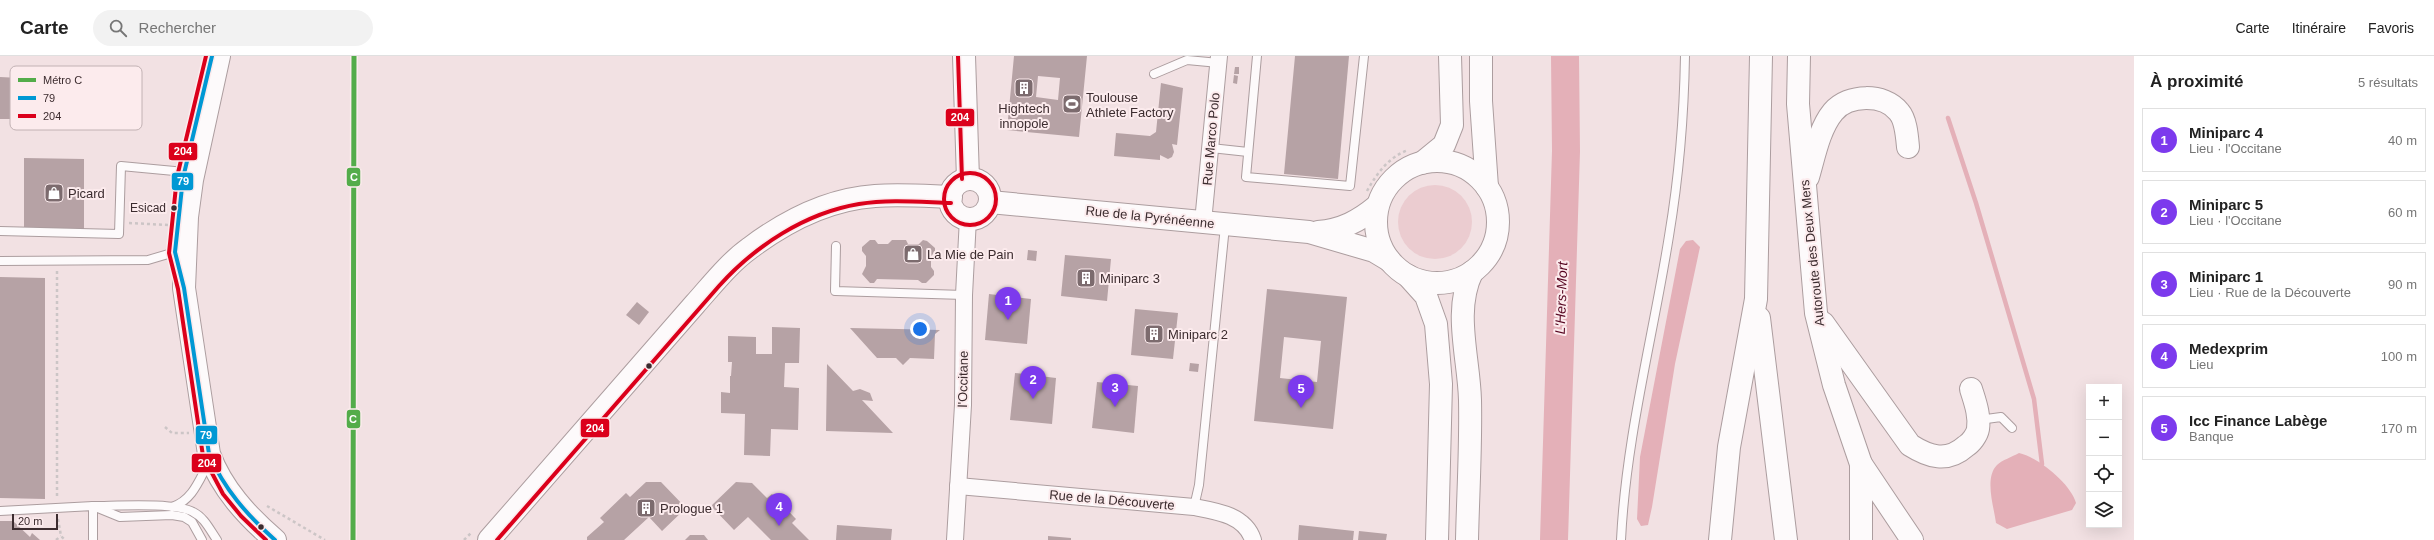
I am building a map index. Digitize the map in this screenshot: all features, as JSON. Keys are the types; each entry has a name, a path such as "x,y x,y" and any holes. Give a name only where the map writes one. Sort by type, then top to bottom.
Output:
{"main road":[{"path":"212,56 185,172 175,252 184,288 204,432 211,459 221,481 234,498 259,527 275,540"},
{"path":"184,288 187,217 192,180 219,56"},
{"path":"964,56 968,179"},
{"path":"1437,540 1442,384 1436,324 1426,296 1408,276 1389,260 1379,244 1376,225 1377,206 1384,191 1394,178 1407,168 1422,162 1444,145 1452,125 1450,56"},
{"path":"1481,56 1481,101 1487,187"},
{"path":"1761,56 1756,299 1786,540"},
{"name":"Autoroute des Deux Mers","path":"1799,56 1798,104 1816,313 1834,385 1861,464 1861,540"},
{"path":"1805,186 1822,134 1832,113 1839,106 1852,100 1865,97 1884,102 1899,112 1907,133 1908,147"},
{"path":"1408,276 1424,282 1440,283 1457,280 1472,272 1486,259 1495,242 1498,223 1495,204 1487,187 1474,174 1458,165 1440,161 1422,162"},
{"path":"968,179 980,181 985,185 990,196 990,202 988,208 980,216 968,218 962,217 953,209 951,197 956,185 968,179"},
{"path":"489,540 727,268 750,248 800,217 846,200 901,194 951,197"},
{"name":"Rue de la Pyrénéenne","path":"990,202 1309,232 1341,229 1360,220 1377,206"},
{"name":"Rue de la Pyrénéenne","path":"1309,232 1374,252 1389,260"},
{"path":"1467,540 1470,401 1462,304 1465,286 1472,272"},
{"path":"1720,540 1729,447 1756,299"},
{"path":"1816,313 1910,445 1926,455 1944,458 1960,452 1970,443 1978,430 1978,420 1971,389"},
{"path":"1861,464 1912,540"}],"street":[{"name":"Rue Marco Polo","path":"1203,222 1219,59"},
{"name":"l'Occitane","path":"955,540 956,495 963,405 964,295 968,218"},
{"name":"Rue de la Découverte","path":"956,495 1194,507 1229,515 1242,524 1252,540"}],"lane":[{"path":"1257,56 1246,177 1350,186 1364,56"},
{"path":"1621,540 1629,456 1676,186 1684,104 1685,56"},
{"path":"1154,74 1185,58 1219,59"},
{"path":"1211,148 1248,152"},
{"path":"0,231 119,234 120,166 185,172"},
{"path":"1194,507 1199,485 1225,225"},
{"path":"836,246 835,291 964,295"},
{"path":"0,261 148,260 175,252"},
{"path":"1978,420 2001,417 2012,428"},
{"path":"170,507 183,503 189,497 211,459"},
{"path":"93,506 93,540"},
{"path":"93,506 120,517 172,515 184,517 192,522 202,540"},
{"path":"0,511 93,506 170,507 192,511 204,520 217,540"}],"path":[{"path":"56,260 58,292 57,508 61,536 65,540"},
{"path":"165,428 172,433 204,432"},
{"path":"265,505 325,540"},
{"path":"56,540 61,536"}],"shaded area":[{"path":"1428,185 1442,185 1456,191 1466,201 1472,215 1470,236 1466,243 1456,253 1442,259 1428,259 1414,253 1404,243 1398,229 1398,215 1404,201 1414,191"},
{"path":"1693,240 1700,247 1675,364 1652,507 1648,525 1641,526 1637,519 1640,457 1680,249 1686,241"},
{"path":"2019,453 2035,460 2053,472 2061,480 2068,488 2076,503 2072,510 2007,529 1996,523 1990,485 1991,477 1993,471 1999,463"}],"building":[{"name":"Hightech innopole","path":"1014,56 1087,56 1079,137 1007,130","holes":["1038,76 1060,78 1058,100 1036,97"]},
{"path":"1295,56 1349,56 1338,179 1284,174"},
{"path":"1235,67 1239,67 1239,74 1234,74"},
{"path":"1234,75 1238,76 1237,84 1233,83"},
{"path":"0,77 10,78 10,119 0,119"},
{"path":"1161,83 1183,88 1177,145 1172,144 1174,152 1172,157 1168,159 1160,155 1160,160 1114,156 1116,133 1150,136 1156,132"},
{"name":"Picard","path":"24,158 84,159 84,229 24,228"},
{"path":"870,240 875,240 878,244 888,244 892,240 906,240 908,244 919,244 923,240 927,241 935,248 935,252 931,256 931,267 934,271 934,275 926,283 922,283 918,280 877,279 874,283 870,283 862,274 866,266 866,256 862,251 862,247"},
{"path":"1028,250 1037,251 1036,261 1027,260"},
{"name":"Miniparc 3","path":"1065,255 1111,259 1107,301 1061,296"},
{"path":"0,277 45,278 45,499 0,498"},
{"path":"1267,289 1347,297 1333,429 1254,421","holes":["1284,337 1321,341 1317,382 1280,378"]},
{"path":"989,294 1031,299 1027,344 985,340"},
{"path":"637,302 649,312 639,325 626,315"},
{"name":"Miniparc 2","path":"1135,309 1178,313 1173,359 1131,355"},
{"path":"772,327 800,328 799,363 785,363 784,387 799,388 798,430 771,429 770,456 744,455 745,414 721,413 721,392 730,393 732,362 728,362 728,336 756,337 756,354 772,354"},
{"path":"850,328 940,330 935,334 934,359 910,358 903,365 896,358 877,358"},
{"path":"1190,363 1199,364 1198,372 1189,371"},
{"path":"827,364 853,391 860,389 870,393 873,401 862,400 893,433 826,431"},
{"path":"1015,373 1056,378 1052,424 1010,420"},
{"path":"1097,382 1138,386 1134,433 1092,428"},
{"name":"Prologue 1","path":"646,482 661,482 686,508 662,531 649,517 624,540 587,540 587,537 604,522 600,518 626,493 630,497"},
{"name":"Prologue 1","path":"736,482 752,483 767,498 772,494 796,519 792,523 809,540 771,540 748,517 734,530 711,506"},
{"path":"0,521 13,521 30,537 32,533 40,540 0,540"},
{"path":"837,525 892,529 891,540 836,540"},
{"path":"1299,525 1354,531 1353,540 1298,540"},
{"path":"1359,531 1387,534 1386,540 1358,540"},
{"path":"690,535 704,535 708,540 685,540"},
{"path":"1048,536 1071,538 1071,540 1048,540"}],"waterway":[{"name":"L'Hers-Mort","path":"1554,540 1566,151 1565,56"},
{"path":"1948,118 1976,203 2034,399 2042,464"}],"metro line":[{"name":"C","path":"353,540 354,56"}],"transit line":[{"name":"204","path":"206,56 177,177 169,253 178,289 203,456 223,494 241,516 266,540"},
{"name":"79","path":"212,56 183,178 175,252 184,288 209,454 222,479 237,501 275,540"},
{"name":"204","path":"958,56 962,179"},
{"name":"204","path":"970,173 980,175 988,181 994,189 996,199 994,209 988,217 980,223 970,225 960,223 952,217 946,209 944,199 946,189 952,181 960,175 970,173"},
{"name":"204","path":"497,540 719,286 733,271 765,245 800,223 839,208 870,202 905,201 951,203"}],"place":[{"name":"Hightech innopole","path":"1024,88"},
{"name":"Toulouse Athlete Factory","path":"1072,104"},
{"name":"Picard","path":"54,193"},
{"name":"Esicad","path":"174,208"},
{"name":"La Mie de Pain","path":"913,254"},
{"name":"Miniparc 3","path":"1086,278"},
{"name":"Miniparc 4","path":"1008,320"},
{"name":"Miniparc 2","path":"1154,334"},
{"name":"Miniparc 5","path":"1033,399"},
{"name":"Miniparc 1","path":"1115,407"},
{"name":"Icc Finance Labège","path":"1301,408"},
{"name":"Prologue 1","path":"646,508"},
{"name":"Medexprim","path":"779,526"}]}
